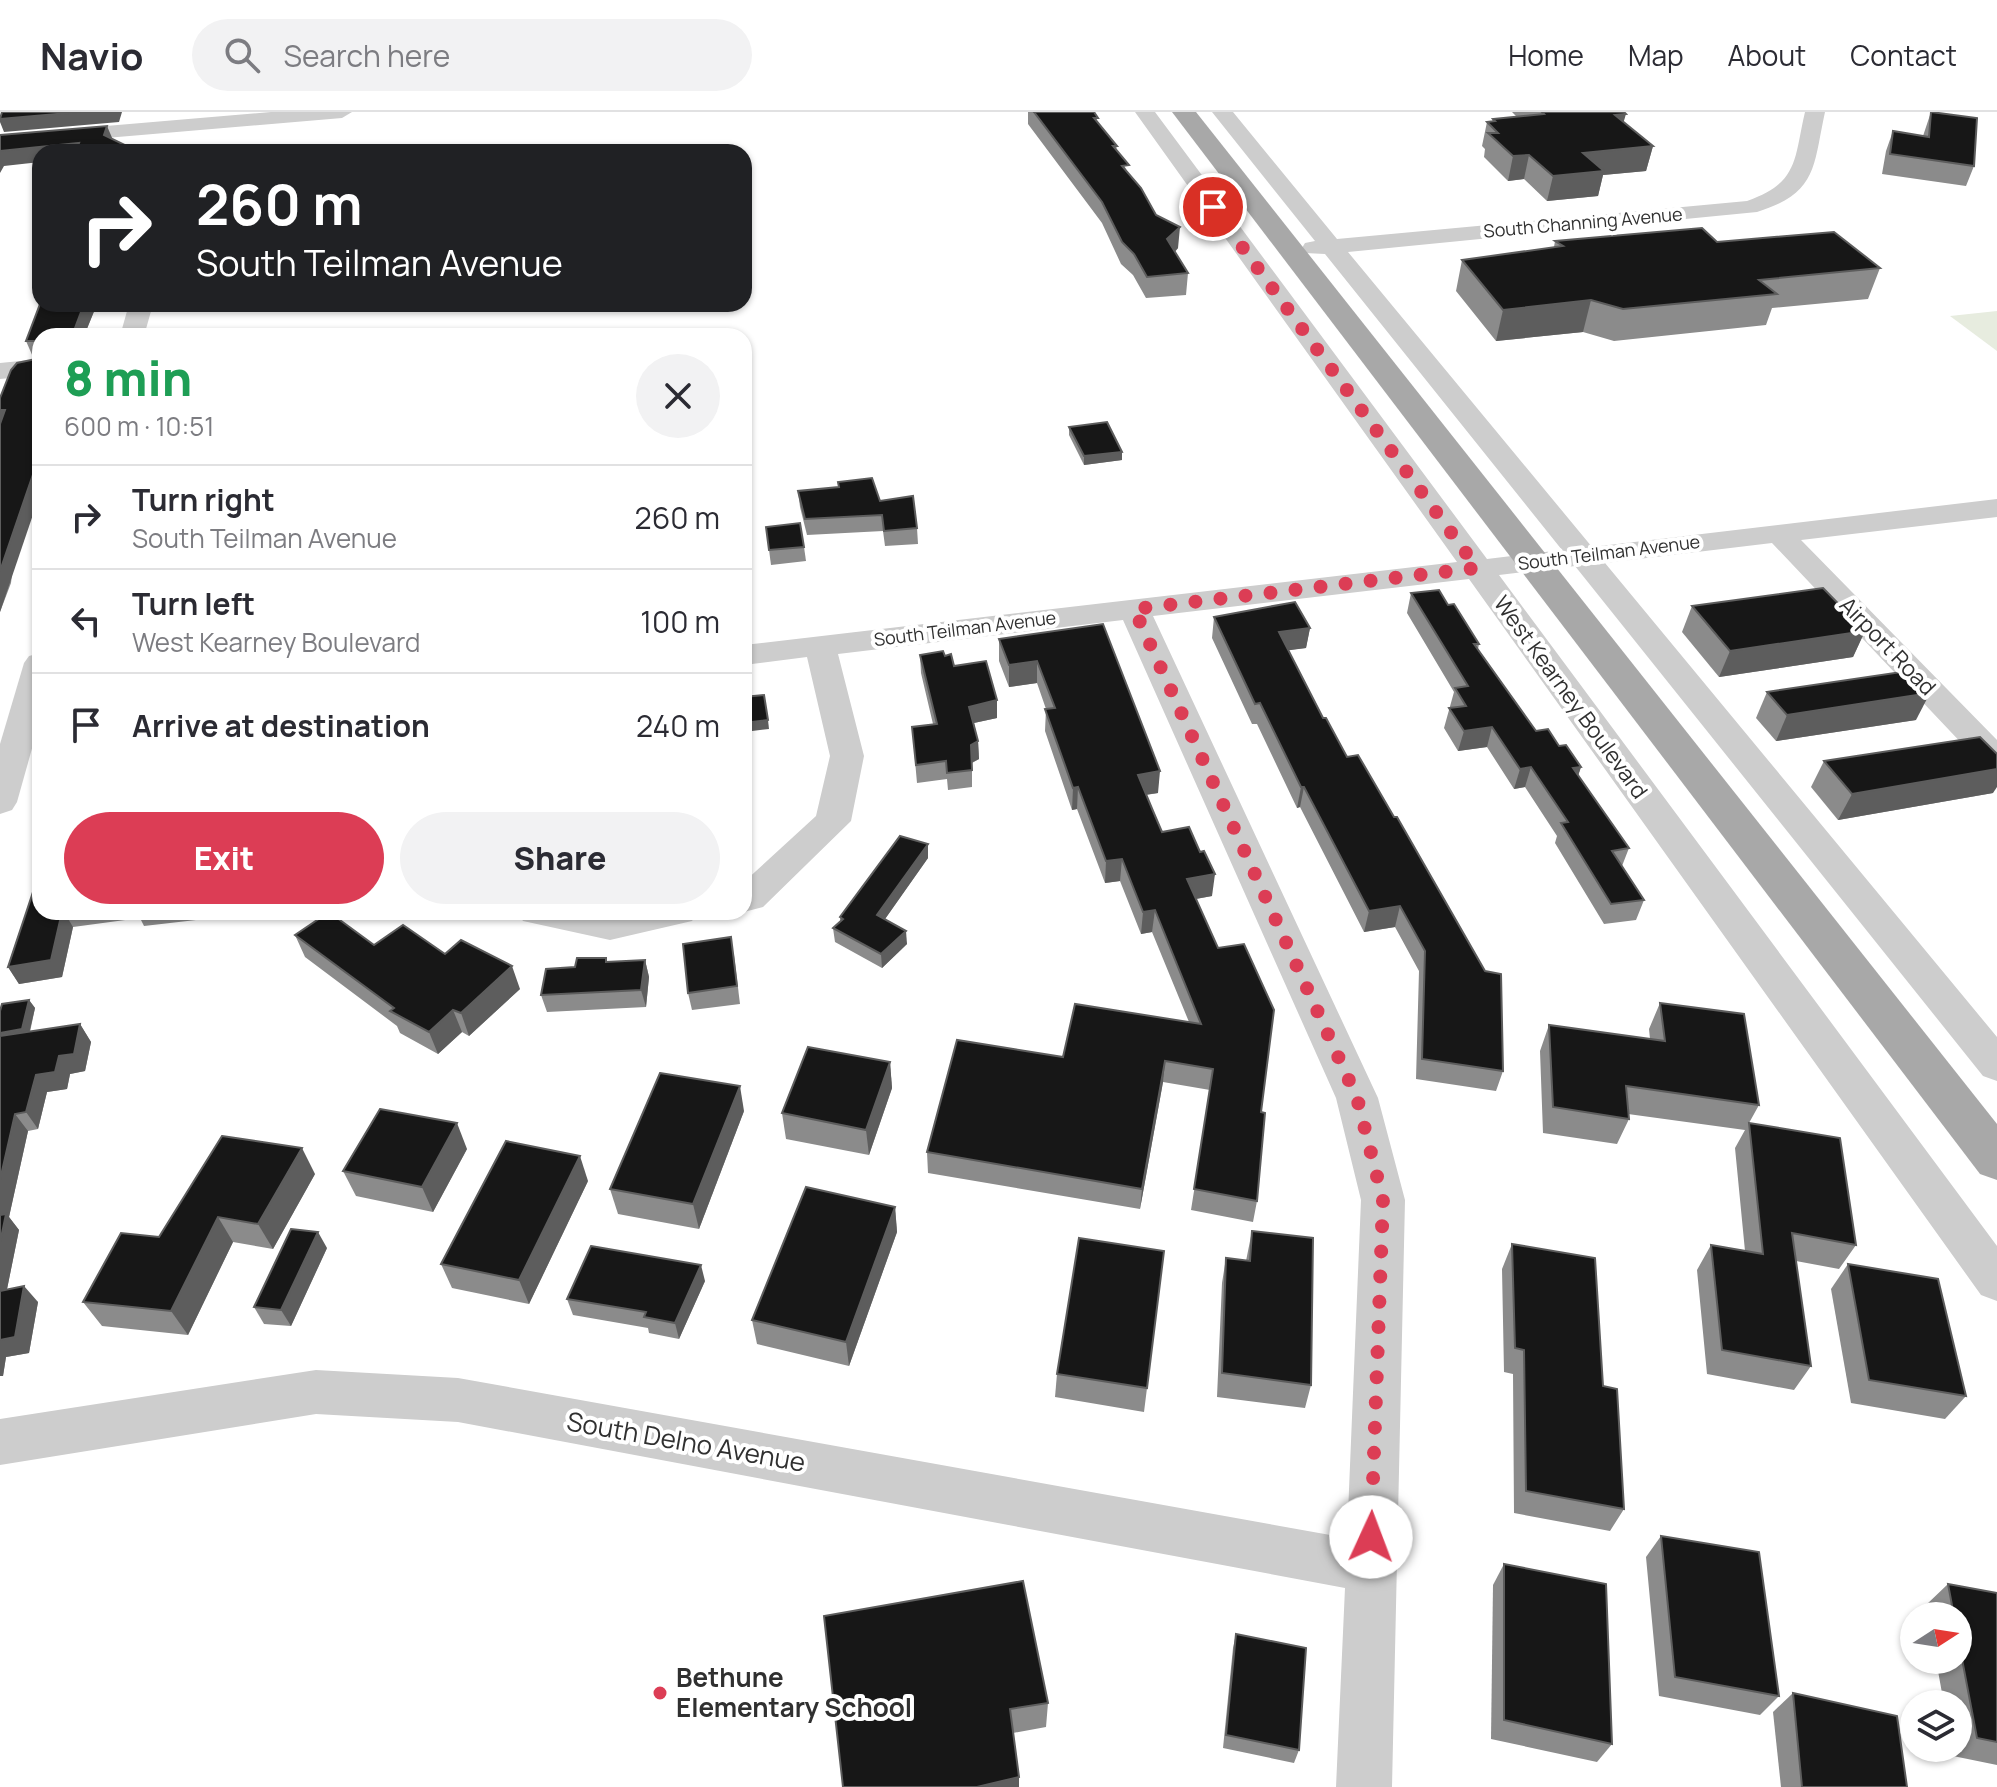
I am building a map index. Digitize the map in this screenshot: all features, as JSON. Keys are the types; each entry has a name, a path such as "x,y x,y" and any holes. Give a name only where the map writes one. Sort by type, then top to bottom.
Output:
{"main road":[{"path":"1184,112 1997,1160"}],"street":[{"path":"0,141 196,118 342,112"},
{"name":"West Kearney Boulevard","path":"1145,112 1997,1281"},
{"path":"1222,112 1997,1065"},
{"name":"South Channing Avenue","path":"1290,250 1727,210 1768,202 1784,194 1800,177 1815,112"},
{"path":"188,144 196,118"},
{"path":"0,371 32,368"},
{"name":"South Teilman Avenue","path":"752,654 1997,508"},
{"name":"Airport Road","path":"1778,533 1997,760"},
{"path":"1134,609 1357,1098 1383,1200 1364,1787"},
{"path":"752,896 833,821 847,756 820,646"},
{"path":"0,802 32,693"},
{"path":"578,920 610,926 640,920"},
{"name":"South Delno Avenue","path":"0,1442 316,1392 458,1400 1369,1567"}],"shaded area":[{"path":"1997,311 1997,351 1950,316"}],"building":[{"path":"2,112 80,112 0,119"},
{"path":"1034,112 1094,112 1098,118 1094,118 1129,165 1122,166 1141,188 1156,215 1180,227 1167,239 1188,273 1147,277 1134,254 1122,242 1102,202"},
{"path":"1542,112 1624,112 1626,114 1615,115 1653,146 1583,153 1604,171 1553,176 1529,155 1513,156 1488,133 1498,133 1487,122 1495,121 1493,119 1544,114"},
{"path":"1931,112 1977,118 1974,166 1890,154 1893,131 1929,137"},
{"path":"107,126 104,135 123,144 32,144 32,148 0,151 0,135"},
{"path":"1702,228 1717,242 1834,232 1880,268 1759,280 1777,294 1623,309 1591,300 1503,310 1462,260 1563,246 1555,241"},
{"path":"37,312 81,312 75,328 32,328 32,341 26,341"},
{"path":"32,360 32,477 0,571 0,424 5,410 0,410 0,398 17,363"},
{"path":"1107,422 1122,452 1084,456 1069,427"},
{"path":"872,478 880,501 913,496 917,528 884,531 882,515 805,519 798,491 839,487 838,482"},
{"path":"800,523 804,547 769,550 766,527"},
{"path":"1823,588 1865,631 1730,651 1692,606"},
{"path":"1439,590 1448,605 1454,604 1479,644 1474,644 1536,731 1548,729 1559,746 1566,745 1581,767 1573,768 1629,848 1612,851 1644,900 1611,904 1561,823 1568,822 1531,767 1520,769 1492,727 1464,731 1449,708 1466,706 1455,688 1468,686 1411,593"},
{"path":"1295,602 1310,628 1279,632 1323,718 1326,718 1347,757 1358,755 1485,971 1501,974 1503,1071 1422,1059 1425,951 1400,906 1369,911 1304,787 1301,787 1260,703 1255,704 1214,617"},
{"path":"1103,624 1160,771 1138,775 1162,832 1189,827 1200,852 1204,851 1215,874 1187,879 1218,948 1244,944 1274,1010 1261,1112 1265,1113 1257,1201 1194,1189 1213,1069 1165,1061 1142,1189 927,1152 957,1040 1063,1057 1075,1004 1201,1024 1155,910 1143,912 1122,859 1106,861 1078,787 1073,788 1045,709 1055,708 1037,661 1009,665 999,639"},
{"path":"943,651 945,656 951,654 954,666 986,661 997,700 969,707 978,741 971,745 972,770 947,773 946,761 916,765 912,727 937,724 920,655"},
{"path":"1908,671 1930,693 1787,715 1767,692"},
{"path":"764,695 768,720 752,722 752,696"},
{"path":"1980,737 1997,754 1997,769 1852,794 1824,761"},
{"path":"900,836 928,844 877,915 906,931 881,954 833,928 843,919 840,917"},
{"path":"32,895 32,920 60,920 51,960 8,967"},
{"path":"317,920 340,920 374,945 403,925 445,954 461,940 512,966 461,1013 453,1010 429,1032 390,1011 394,1008 295,935"},
{"path":"731,937 737,986 688,993 683,944"},
{"path":"577,958 606,958 606,962 645,960 641,990 541,995 546,969 575,967"},
{"path":"29,1000 22,1029 0,1033 2,1004"},
{"path":"1660,1003 1744,1014 1759,1105 1626,1086 1629,1119 1553,1107 1549,1025 1665,1041"},
{"path":"80,1024 74,1054 59,1056 55,1072 36,1075 26,1112 15,1114 0,1180 0,1036"},
{"path":"808,1047 890,1062 866,1130 782,1113"},
{"path":"660,1073 740,1086 693,1204 610,1189"},
{"path":"380,1109 457,1123 422,1187 343,1171"},
{"path":"1749,1123 1840,1138 1856,1245 1792,1233 1811,1366 1722,1350 1711,1245 1763,1254"},
{"path":"222,1136 302,1148 258,1224 218,1217 171,1311 83,1302 121,1233 159,1237"},
{"path":"506,1141 580,1156 519,1280 441,1264"},
{"path":"806,1187 895,1207 846,1342 752,1320"},
{"path":"6,1214 0,1243 0,1215"},
{"path":"291,1229 318,1232 281,1310 254,1307"},
{"path":"1252,1231 1313,1238 1311,1385 1222,1373 1226,1258 1250,1261"},
{"path":"1079,1238 1164,1251 1147,1388 1057,1374"},
{"path":"1512,1244 1595,1258 1603,1386 1617,1389 1624,1509 1526,1491 1524,1350 1515,1348"},
{"path":"591,1246 701,1265 675,1323 644,1317 646,1312 567,1299"},
{"path":"1848,1264 1938,1279 1966,1396 1869,1380"},
{"path":"24,1286 15,1337 0,1340 0,1291"},
{"path":"1661,1536 1759,1552 1779,1696 1675,1677"},
{"path":"1504,1564 1606,1584 1612,1744 1504,1720"},
{"path":"1023,1581 1048,1703 1010,1709 1019,1777 977,1787 843,1787 824,1616"},
{"path":"1948,1584 1997,1593 1997,1742 1977,1738 1972,1690 1968,1690 1965,1674 1972,1674 1972,1602 1951,1602"},
{"path":"1236,1634 1306,1648 1299,1750 1226,1735"},
{"path":"1793,1693 1897,1716 1900,1762 1903,1762 1907,1787 1802,1787"}],"place":[{"name":"Bethune Elementary School","path":"660,1693"}],"route":[{"path":"1213,207 1477,568 1134,609 1357,1098 1383,1200 1371,1537"}]}
